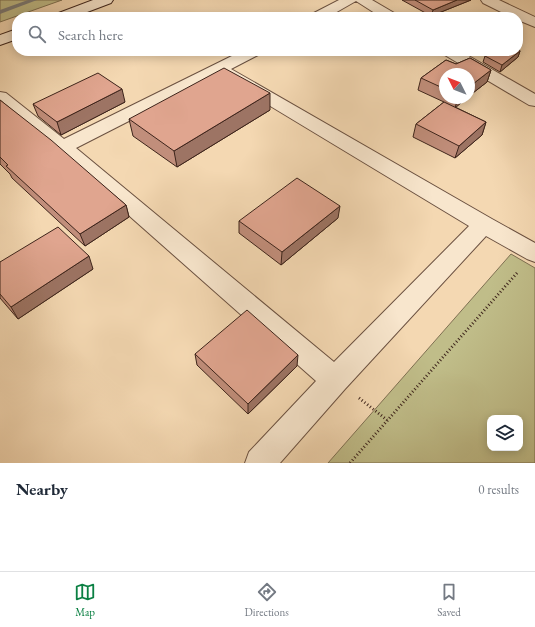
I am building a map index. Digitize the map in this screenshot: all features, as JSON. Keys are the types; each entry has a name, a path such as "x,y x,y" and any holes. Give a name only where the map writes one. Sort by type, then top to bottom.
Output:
{"street":[{"path":"74,12 106,0"},
{"path":"326,12 349,0"},
{"path":"362,0 382,12"},
{"path":"488,0 513,12"},
{"path":"523,17 535,23"},
{"path":"0,40 12,36"},
{"path":"64,147 245,56"},
{"path":"458,56 535,101"},
{"path":"220,69 484,225 528,261"},
{"path":"0,97 64,147 335,380"},
{"path":"260,463 335,380 484,225"}],"path":[{"path":"350,463 528,261"}],"shaded area":[{"path":"0,0 62,0 28,12 12,12 12,18 0,22"},
{"path":"511,254 535,268 535,463 328,463"}],"building":[{"path":"415,0 457,0 433,10"},
{"path":"485,56 514,56 502,65"},
{"path":"470,58 491,70 475,82 475,68 439,68 439,86 421,78 446,60 456,64"},
{"path":"224,68 270,93 174,151 129,119"},
{"path":"98,73 122,89 57,122 33,104"},
{"path":"0,100 51,140 126,205 80,234 6,166 8,165 0,157"},
{"path":"441,104 448,104 486,122 459,146 416,124"},
{"path":"297,178 340,206 282,252 239,221"},
{"path":"58,227 89,256 11,307 0,294 0,262"},
{"path":"247,310 298,355 248,404 195,354"}],"waterway":[{"path":"0,12 34,0"}]}
